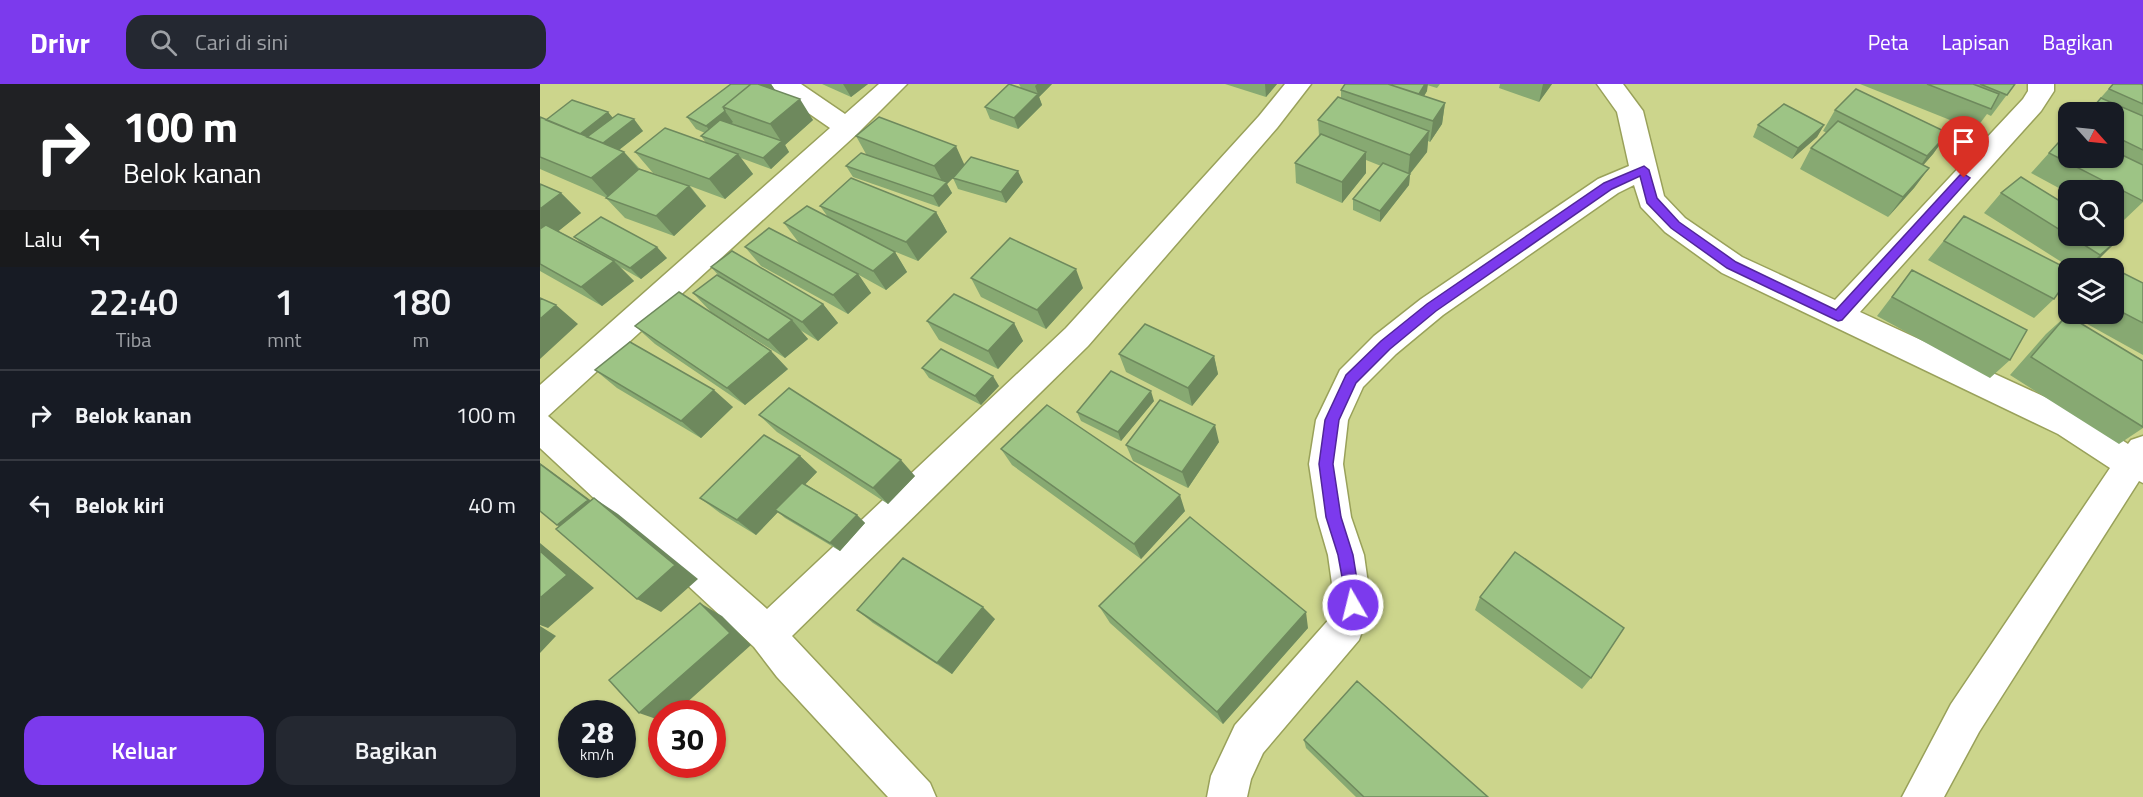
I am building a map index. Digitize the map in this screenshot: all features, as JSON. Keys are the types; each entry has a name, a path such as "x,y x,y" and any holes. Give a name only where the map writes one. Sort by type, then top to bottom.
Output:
{"street":[{"path":"784,84 848,128"},
{"path":"540,405 894,84"},
{"path":"767,634 1077,338 1268,122 1298,84"},
{"path":"1610,84 1630,111 1652,200 1675,225 1731,265 2070,424 2139,461 1965,718 1922,797"},
{"path":"1838,316 2032,105 2040,91 2041,84"},
{"path":"1227,797 1231,776 1249,739 1346,627 1353,605 1346,555 1334,517 1326,464 1332,420 1351,379 1385,345 1431,307 1608,186 1644,170"},
{"path":"540,427 767,634 790,664 916,797"}],"building":[{"path":"731,84 751,84 723,107 725,111 706,126 687,117"},
{"path":"751,84 758,84 800,99 770,124 723,107"},
{"path":"1009,84 1038,94 1014,118 985,107"},
{"path":"1345,84 1388,84 1445,103 1433,121 1341,90"},
{"path":"1388,84 1425,84 1419,94"},
{"path":"1927,84 1973,84 1999,94 1991,109"},
{"path":"1980,84 2015,84 2007,95"},
{"path":"2113,84 2143,85 2143,104 2109,89"},
{"path":"1856,89 1948,133 1927,156 1835,110"},
{"path":"1338,97 1429,131 1410,155 1318,120"},
{"path":"2101,98 2110,102 2098,102"},
{"path":"572,100 608,112 580,134 546,120"},
{"path":"1784,104 1824,125 1798,148 1758,125"},
{"path":"2124,108 2143,116 2143,150 2124,141"},
{"path":"618,114 634,119 603,143 587,137"},
{"path":"540,117 624,152 591,178 540,157"},
{"path":"879,117 956,146 934,166 856,136"},
{"path":"720,120 782,141 763,158 701,136"},
{"path":"1838,121 1929,168 1903,197 1811,148"},
{"path":"665,128 738,154 709,179 635,152"},
{"path":"1321,134 1366,152 1342,182 1295,163"},
{"path":"2058,143 2058,158 2049,153"},
{"path":"861,153 947,182 933,196 846,166"},
{"path":"2124,156 2143,165 2143,201 2124,191 2124,180 2102,180 2078,168 2124,168"},
{"path":"971,157 1018,171 1001,192 953,178"},
{"path":"1383,163 1410,174 1380,211 1353,199"},
{"path":"639,169 689,186 656,216 606,198"},
{"path":"2021,177 2058,200 2058,229 2001,193"},
{"path":"851,178 936,212 906,242 820,206"},
{"path":"540,184 561,193 540,209"},
{"path":"807,206 895,252 873,271 784,223"},
{"path":"1964,216 2058,264 2058,293 2054,299 1944,241"},
{"path":"601,217 657,247 630,268 574,237"},
{"path":"546,225 614,261 581,287 540,264 540,229"},
{"path":"769,228 858,274 833,295 745,247"},
{"path":"1010,238 1076,269 1037,310 971,278"},
{"path":"2086,246 2111,246 2100,255"},
{"path":"732,251 823,304 802,322 711,267"},
{"path":"1912,270 2027,330 2010,360 1892,297"},
{"path":"2124,274 2143,283 2143,323 2124,313"},
{"path":"717,275 792,320 768,340 693,293"},
{"path":"679,292 771,351 727,388 635,326"},
{"path":"954,294 1014,323 988,351 927,321"},
{"path":"540,298 556,305 540,319"},
{"path":"1145,324 1214,356 1188,388 1119,354"},
{"path":"2059,324 2082,324 2143,361 2143,427 2031,357"},
{"path":"630,342 714,390 681,421 595,370"},
{"path":"941,349 993,376 975,396 922,368"},
{"path":"1111,371 1151,391 1118,432 1077,412"},
{"path":"789,388 901,460 873,488 759,415"},
{"path":"1160,400 1215,425 1182,472 1126,445"},
{"path":"1047,405 1180,495 1134,544 1001,449"},
{"path":"764,435 800,456 737,520 700,498"},
{"path":"540,464 588,500 557,525 540,511"},
{"path":"802,483 857,515 830,543 775,510"},
{"path":"594,498 675,565 637,599 556,529"},
{"path":"1190,517 1306,612 1217,712 1099,606"},
{"path":"540,551 567,575 540,598"},
{"path":"1515,552 1624,628 1591,678 1480,597"},
{"path":"903,558 983,607 937,663 857,610"},
{"path":"700,603 730,633 654,700 648,700 648,705 639,713 636,710 636,700 627,700 609,680"},
{"path":"1357,681 1488,797 1364,797 1304,740"}],"route":[{"path":"1353,605 1346,555 1334,517 1326,464 1332,420 1351,379 1385,345 1431,307 1608,186 1644,170 1652,200 1675,225 1731,265 1838,316 1964,178"}]}
